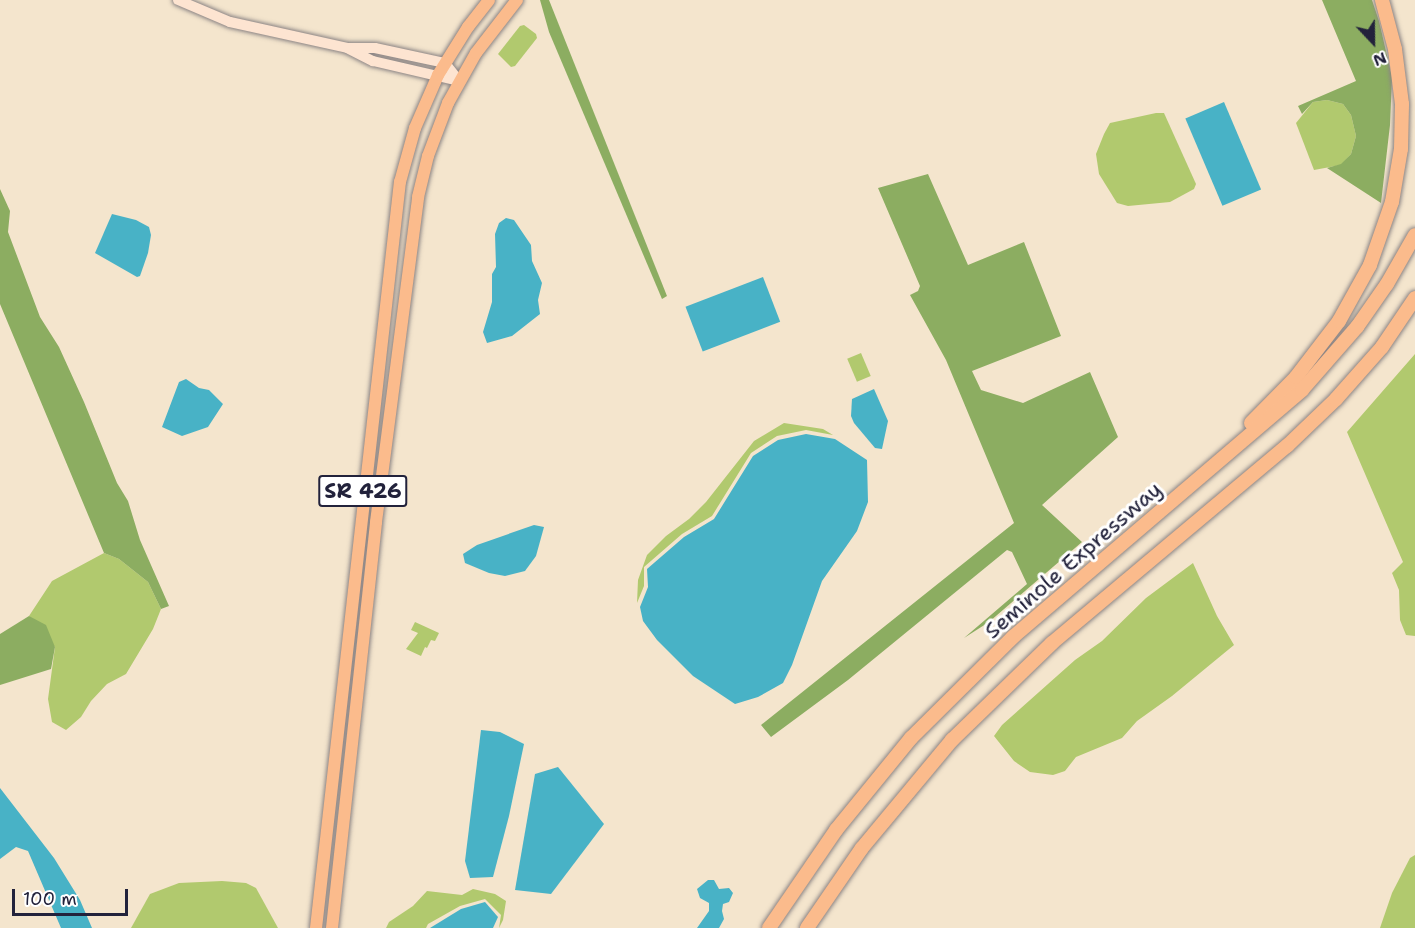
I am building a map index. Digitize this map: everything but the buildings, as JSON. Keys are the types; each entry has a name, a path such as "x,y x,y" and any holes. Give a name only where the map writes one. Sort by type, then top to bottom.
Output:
{"highway":[{"path":"1160,513 1172,498 1277,397 1318,351 1353,299 1374,254 1392,202 1401,149 1402,104 1398,64 1382,0"},
{"name":"Seminole Expressway","path":"769,928 836,830 911,738 1013,636 1302,390 1324,367 1387,284 1415,235"},
{"path":"807,928 862,848 952,740 1052,644 1287,446 1336,399 1382,347 1415,298"}],"main road":[{"path":"178,0 230,22 346,48 375,48 445,63 459,81"},
{"name":"SR 426","path":"316,928 382,318 399,182 415,128 438,75 489,0"},
{"name":"SR 426","path":"332,928 376,522 422,176 436,131 459,81 490,32 516,0"},
{"path":"346,48 373,61 459,81"},
{"path":"382,318 394,333 398,355"}],"green space":[{"path":"540,0 549,0 667,296 662,299 549,32"},
{"path":"1322,0 1372,0 1379,21 1392,77 1390,125 1381,203 1327,168 1341,164 1351,154 1356,136 1351,115 1343,104 1327,100 1313,102 1302,114 1298,106 1356,81"},
{"path":"524,25 536,34 537,38 515,66 511,67 498,54 520,26"},
{"path":"1327,100 1343,104 1351,115 1356,136 1351,154 1341,165 1314,170 1296,123 1313,102"},
{"path":"1164,113 1196,184 1194,189 1170,202 1128,206 1117,203 1099,174 1096,154 1104,134 1110,123"},
{"path":"928,174 968,265 1024,242 1061,336 972,371 981,390 1023,403 1090,372 1118,437 1042,505 1082,542 989,622 964,638 1027,584 1012,552 1007,550 848,680 771,737 761,725 1014,523 946,360 910,295 918,291 920,286 878,188"},
{"path":"0,189 10,211 8,232 40,317 59,347 84,402 117,483 128,501 140,540 169,606 161,609 148,582 119,559 104,553 0,304"},
{"path":"861,353 871,376 857,382 847,359"},
{"path":"1415,354 1415,636 1406,635 1400,620 1399,590 1392,573 1403,562 1347,432"},
{"path":"784,423 823,429 833,435 806,430 777,436 751,453 712,516 682,534 644,567 644,586 637,603 638,580 647,555 706,502 754,441"},
{"path":"104,553 119,559 148,582 161,609 153,629 126,674 107,684 91,701 81,717 66,730 52,722 48,699 55,647 29,616 52,581"},
{"path":"1193,563 1217,616 1234,645 1172,696 1137,721 1122,738 1076,757 1065,771 1053,775 1030,772 1014,761 994,736 1002,725 1075,660 1102,641 1146,598"},
{"path":"29,616 46,625 55,647 51,669 0,685 0,634"},
{"path":"415,622 439,633 435,641 431,640 427,648 425,647 421,656 406,649 418,633 411,630"},
{"path":"1415,855 1415,928 1380,928 1392,893 1410,858"},
{"path":"222,881 246,883 256,888 278,928 131,928 150,894 179,883"},
{"path":"473,889 495,894 506,901 503,920 499,928 501,915 485,899 460,906 428,924 426,928 386,928 389,922 413,906 427,891 462,895"}],"water":[{"path":"1224,102 1261,189 1222,206 1185,118"},
{"path":"112,214 136,220 149,227 151,235 148,253 140,276 137,277 95,253"},
{"path":"506,218 514,220 531,245 532,261 542,283 538,300 540,314 512,336 487,343 483,332 492,302 492,274 496,267 495,234 499,223"},
{"path":"763,277 780,322 703,352 686,307"},
{"path":"186,379 199,388 209,390 223,404 208,427 182,436 162,427 179,382"},
{"path":"874,389 888,421 882,449 875,448 851,416 852,399"},
{"path":"806,434 835,439 867,460 868,502 857,531 822,581 792,665 783,683 758,697 735,704 693,676 657,640 643,621 640,607 648,587 647,569 684,537 714,519 753,456 778,440"},
{"path":"534,525 544,527 536,556 525,571 505,576 489,573 465,563 463,554 477,545"},
{"path":"481,730 500,732 524,744 493,877 470,878 465,861"},
{"path":"558,767 604,824 551,894 515,890 535,774"},
{"path":"0,788 54,858 80,900 92,928 61,928 28,851 16,847 0,859"},
{"path":"708,880 714,880 719,889 729,888 733,893 729,902 723,904 724,919 719,928 697,928 709,911 709,903 700,898 697,889"},
{"path":"485,902 498,917 493,928 430,928 461,909"}]}
